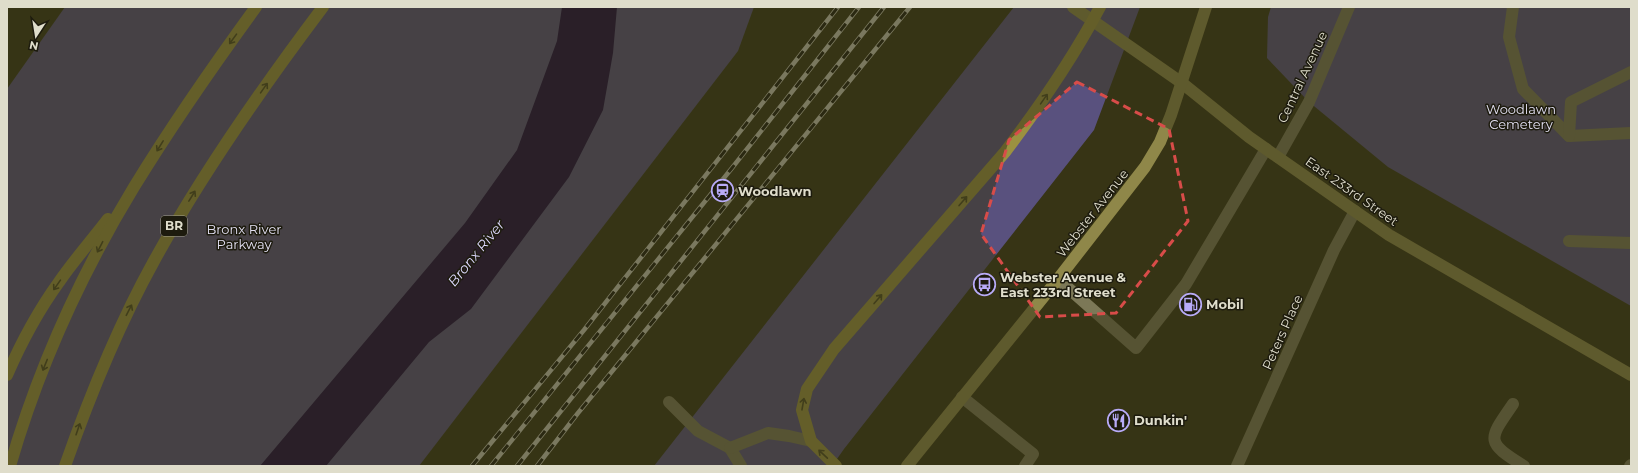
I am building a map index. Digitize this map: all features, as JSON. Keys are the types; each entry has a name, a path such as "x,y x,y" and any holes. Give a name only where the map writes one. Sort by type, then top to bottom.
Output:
{"highway":[{"path":"10,466 32,397 54,342 98,252 133,189 194,94 256,7"},
{"name":"BR","path":"65,466 82,417 104,363 154,261 213,162 276,70 323,7"},
{"path":"836,466 811,441 802,410 807,389 814,376 834,349 973,190 1026,125 1066,65 1100,7"},
{"path":"7,375 14,358 60,280 133,189"}],"main road":[{"name":"East 233rd Street","path":"1073,7 1182,83 1266,149 1389,235 1631,375"},
{"name":"Webster Avenue","path":"910,465 962,397 1058,279 1145,167 1160,142 1182,83 1206,7"}],"street":[{"name":"Central Avenue","path":"1278,157 1309,102 1349,7"},
{"path":"1513,7 1509,37 1523,89 1569,136 1631,133"},
{"path":"1569,136 1571,102 1631,72"},
{"path":"1058,279 1136,348 1186,284 1266,149"},
{"name":"Peters Place","path":"1237,466 1334,250 1355,211"},
{"path":"1569,242 1631,243"},
{"path":"962,397 1033,454 1024,466"},
{"path":"669,402 698,431 730,448 741,466"},
{"path":"1513,404 1496,428 1494,435 1496,444 1500,450 1524,466"},
{"path":"730,448 768,434 790,436 811,441"}],"highlighted area":[{"path":"1077,82 1169,129 1188,221 1116,313 1040,317 981,234 1009,140"}],"green space":[{"name":"Bronx River Parkway","path":"65,7 754,7 738,51 419,466 7,466 7,89"},
{"path":"1014,7 1140,7 1094,130 832,466 654,466"},
{"name":"Woodlawn Cemetery","path":"1271,7 1631,7 1631,306 1388,167 1309,102 1267,58 1268,17"}],"water":[{"name":"Bronx River","path":"562,7 617,7 613,53 603,110 569,177 471,309 429,342 326,466 260,466 465,223 517,150 557,41"}],"railway":[{"path":"472,466 584,330 838,7"},
{"path":"491,466 732,168 859,7"},
{"path":"517,466 884,7"},
{"path":"537,466 578,413 910,7"}],"place":[{"name":"Woodlawn","path":"722,191"},
{"name":"Webster Avenue & East 233rd Street","path":"985,284"},
{"name":"Mobil","path":"1191,304"},
{"name":"Dunkin'","path":"1118,420"}]}
